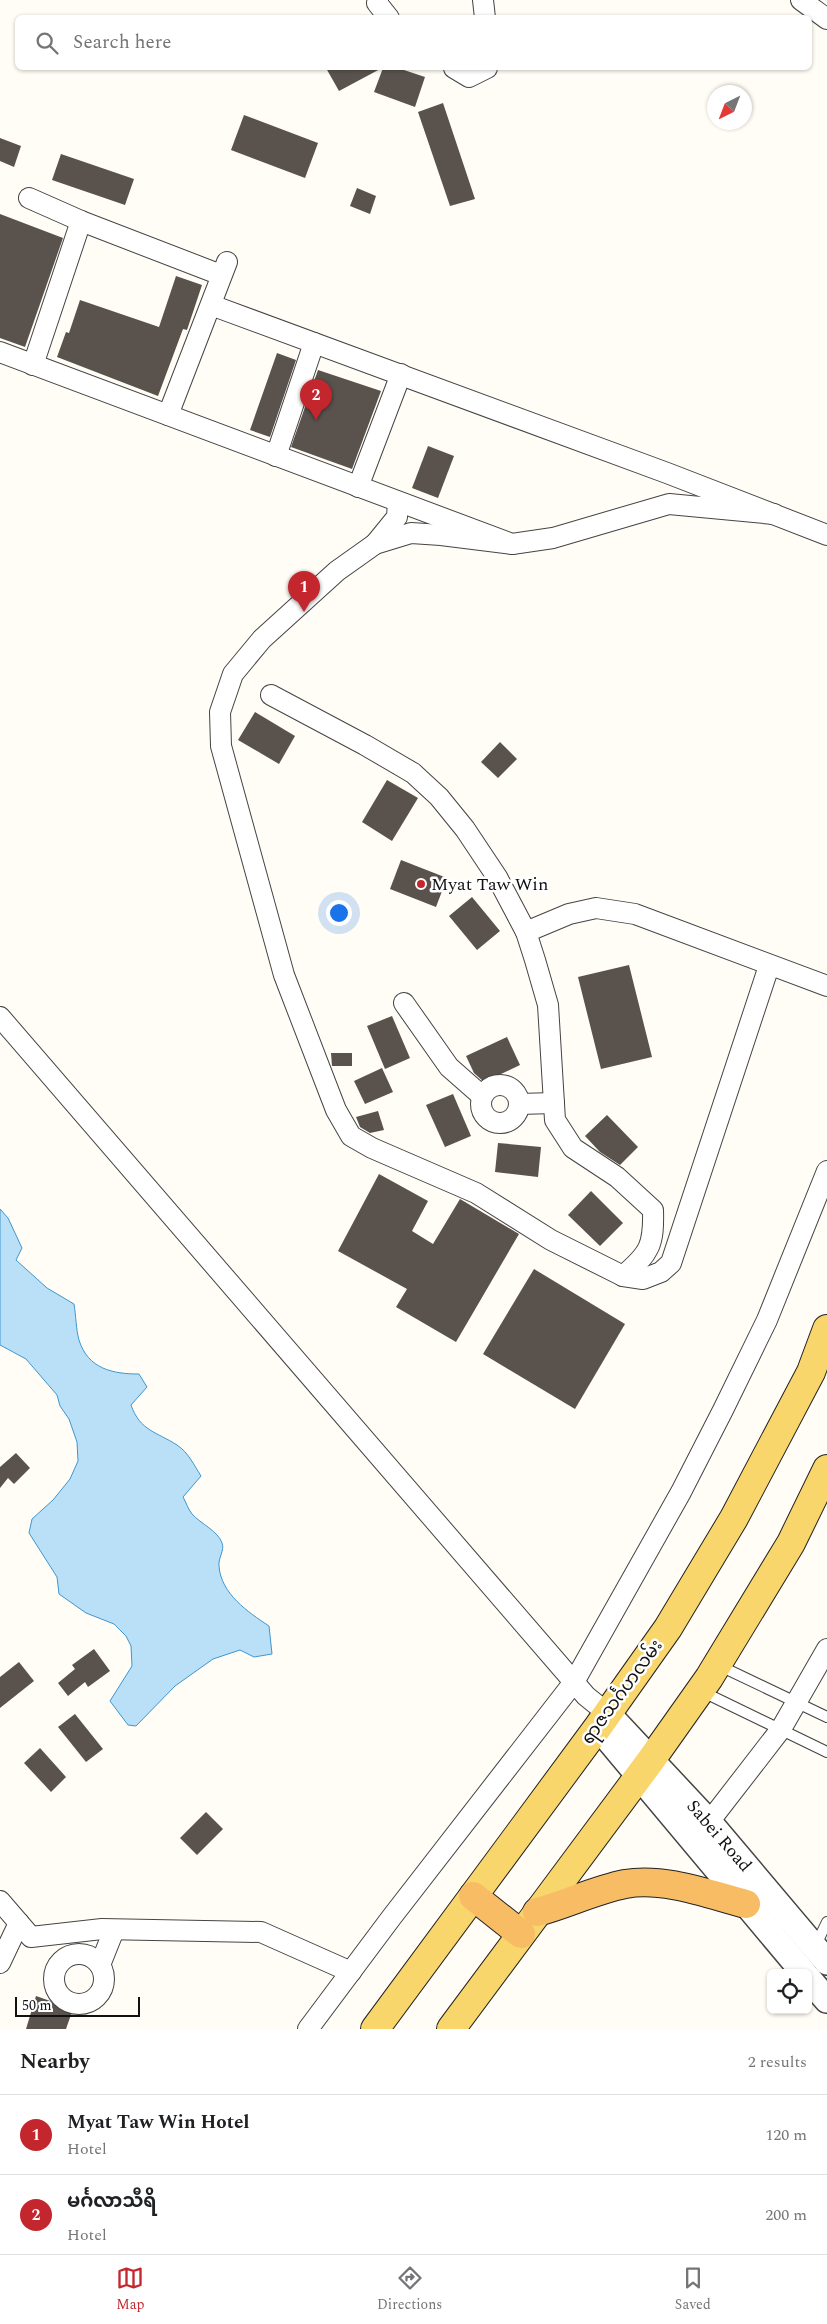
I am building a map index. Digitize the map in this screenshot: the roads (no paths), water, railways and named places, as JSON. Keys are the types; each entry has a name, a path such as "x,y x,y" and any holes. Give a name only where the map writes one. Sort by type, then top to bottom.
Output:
{"highway":[{"path":"537,1912 627,1884 656,1883 693,1890 746,1904"},
{"path":"472,1896 521,1934"}],"main road":[{"name":"ရာဇသင်္ဂဟလမ်း","path":"375,2029 603,1720 668,1628 734,1518 811,1372 827,1330"},
{"path":"451,2029 645,1769 718,1665 791,1543 827,1469"}],"street":[{"path":"378,0 378,3 387,15"},
{"path":"483,0 485,15"},
{"path":"801,0 827,19"},
{"path":"457,70 469,77 483,70"},
{"path":"29,198 81,221 224,268 168,415"},
{"path":"34,365 81,221"},
{"path":"211,305 401,374 827,534"},
{"path":"276,456 314,343"},
{"path":"0,352 512,544"},
{"path":"358,487 401,374"},
{"path":"398,502 397,517 375,544 337,571 262,640 233,674 220,712 221,746 284,975 336,1110 351,1136 372,1148 476,1193 551,1240 623,1276 643,1278 661,1272 671,1263 769,966"},
{"path":"375,544 411,533 512,544 553,538 669,504 712,506 774,514"},
{"path":"271,695 413,773 439,797 465,829 497,877 526,932 548,1005 555,1120 573,1148 618,1176 653,1210 654,1237 642,1260 623,1276"},
{"path":"526,932 569,914 596,908 635,914 769,966 827,986"},
{"path":"404,1003 449,1067 482,1096"},
{"path":"0,1018 580,1689 603,1720"},
{"path":"504,1085 517,1094 519,1104 513,1118 508,1122 495,1123 487,1119 481,1108 482,1096 492,1086 504,1085"},
{"path":"519,1104 554,1103"},
{"path":"308,2029 351,1972 580,1689 767,1320 827,1171"},
{"path":"709,1822 781,1729 827,1649"},
{"name":"Sabei Road","path":"603,1720 645,1769 746,1904 801,1969"},
{"name":"Sabei Road","path":"645,1769 709,1822 821,1955"},
{"path":"0,1901 31,1937 114,1930 261,1932 351,1972"},
{"path":"0,1963 19,1922"},
{"path":"100,1965 87,1955 70,1955 57,1966 53,1982 56,1991 68,2002 84,2004 98,1996 104,1981 100,1965 114,1930"},
{"path":"56,1934 70,1955"},
{"path":"812,1983 827,2000"}],"lane":[{"path":"718,1665 827,1717"},
{"path":"700,1691 827,1752"},
{"path":"821,1955 827,1922"}],"water":[{"path":"0,1209 8,1218 22,1248 16,1260 47,1288 74,1304 79,1340 89,1358 95,1364 111,1371 139,1374 147,1387 131,1405 135,1414 144,1426 181,1448 188,1455 201,1476 183,1497 189,1510 220,1539 223,1546 219,1566 221,1576 230,1594 244,1608 269,1626 272,1654 254,1657 240,1650 213,1659 175,1686 136,1726 128,1725 110,1701 132,1666 131,1646 126,1636 114,1624 86,1613 59,1594 57,1577 29,1533 32,1519 53,1500 70,1479 78,1461 77,1442 69,1419 60,1406 57,1395 26,1359 0,1345"}],"place":[{"name":"မင်္ဂလာသီရိ","path":"316,420"},
{"name":"Myat Taw Win Hotel","path":"304,612"},
{"name":"Myat Taw Win","path":"421,884"}]}
